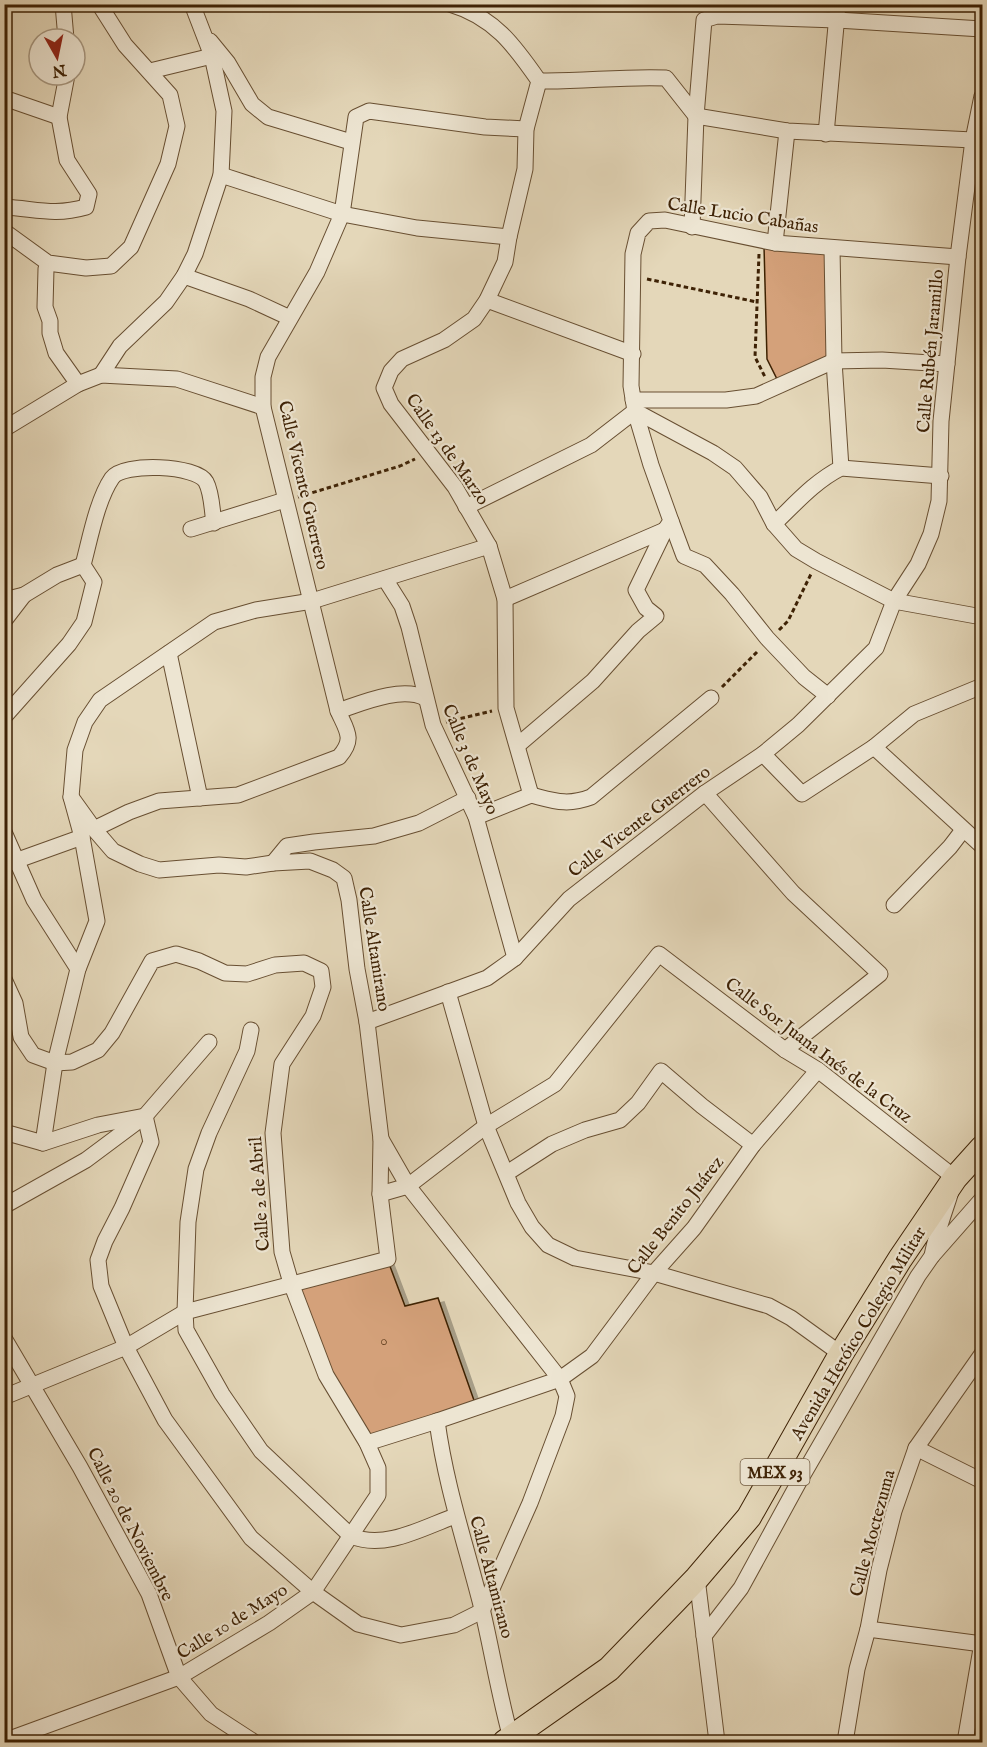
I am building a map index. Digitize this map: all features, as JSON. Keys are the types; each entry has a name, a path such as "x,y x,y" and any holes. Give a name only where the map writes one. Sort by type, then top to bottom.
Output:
{"main road":[{"name":"Avenida Heróico Colegio Militar","path":"510,1741 609,1669 697,1578 749,1518 841,1354 900,1259 955,1178 982,1148"}],"street":[{"path":"63,4 65,27"},
{"path":"4,231 48,263 86,268 111,266 131,247 168,164 177,126 170,95 125,45 99,4"},
{"path":"101,375 120,346 166,302 184,276 195,254 221,175 224,111 212,56 192,4"},
{"path":"450,4 471,7 499,30 513,44 539,81 577,82 611,78 666,78 696,116 787,131 973,140"},
{"path":"826,134 838,12"},
{"path":"692,226 696,116 704,20 717,16 838,12 982,29"},
{"path":"204,35 228,63 252,104 268,117 351,142"},
{"path":"150,71 212,56"},
{"name":"Calle 13 de Marzo","path":"531,795 506,708 505,599 489,546 455,487 391,404 384,388 391,370 402,359 444,340 474,319 487,300 506,262 509,237 525,169 526,129 539,81"},
{"path":"4,207 54,213 86,207 89,194 67,160 59,117 65,87"},
{"name":"Calle Rubén Jaramillo","path":"894,601 918,564 931,534 939,501 941,421 958,257 973,140 982,96"},
{"path":"4,98 59,117"},
{"name":"Calle Vicente Guerrero","path":"200,798 238,795 339,757 347,747 349,734 338,711 263,407 263,377 268,357 317,273 342,214 356,117 369,111 485,127 526,129"},
{"path":"767,242 787,131"},
{"path":"221,175 342,214 417,228 509,237"},
{"name":"Calle Lucio Cabañas","path":"828,696 804,676 767,638 732,594 705,565 684,556 668,526 634,405 631,386 633,254 638,234 649,220 665,220 767,242 958,257"},
{"path":"832,248 834,361 842,468"},
{"path":"48,263 45,307 50,321 53,343 56,353 78,384"},
{"path":"184,276 249,299 290,318"},
{"path":"487,300 633,354"},
{"path":"466,507 591,445 634,405 756,396 834,361 882,360 947,364"},
{"path":"4,429 78,384 101,375 177,379 263,407"},
{"path":"634,405 735,468 760,496 774,524 796,549 865,588 894,601 982,617"},
{"path":"4,717 69,644 84,622 94,582 83,565 102,499 113,476 129,468 156,467 180,470 200,476 206,482 214,523"},
{"path":"774,524 805,494 831,473 842,468 940,476"},
{"path":"190,529 285,500"},
{"path":"505,599 668,526"},
{"path":"518,745 593,681 638,631 656,616 646,608 636,591 668,526"},
{"path":"44,1143 55,1063 78,969 97,921 88,833 71,797 75,750 85,722 100,700 213,622 256,610 312,602 489,546"},
{"path":"4,600 24,595 57,575 83,565"},
{"name":"Calle 3 de Mayo","path":"384,579 402,606 433,725 476,816 515,958"},
{"path":"4,621 24,595"},
{"name":"Calle Vicente Guerrero","path":"367,1022 487,978 515,958 569,899 705,793 763,754 798,725 876,648 894,601"},
{"path":"11,863 88,833 129,812 159,801 200,798 169,653"},
{"path":"763,754 802,794 874,747 915,714 982,686"},
{"path":"338,711 381,697 416,693 425,698"},
{"path":"476,816 531,795 575,804 591,797 711,698"},
{"path":"874,747 982,846"},
{"path":"705,793 793,893 880,974 785,1050"},
{"path":"273,863 287,846 374,836 419,823 468,798"},
{"path":"894,905 950,847 963,830"},
{"path":"4,832 11,863 78,969"},
{"name":"Calle Altamirano","path":"88,833 113,851 159,870 219,865 246,867 310,861 333,870 344,878 367,1022 381,1139 380,1194 388,1259 291,1283"},
{"name":"Calle 2 de Abril","path":"55,1063 72,1062 98,1050 112,1033 152,961 176,954 225,973 247,974 275,965 304,963 321,971 323,987 313,1016 282,1064 273,1133 282,1252 291,1283 326,1375 367,1443"},
{"name":"Calle Sor Juana Inés de la Cruz","path":"486,1126 555,1084 659,954 785,1050 818,1070 955,1178"},
{"path":"4,979 15,1003 21,1037 33,1055 55,1063"},
{"path":"448,992 486,1126 518,1203 532,1227 548,1245 575,1258 654,1273 769,1306 791,1318 841,1354"},
{"path":"251,1030 247,1051 209,1133 196,1169 188,1222 186,1330 222,1394 261,1451 351,1536 363,1541 388,1541 455,1516"},
{"path":"4,1206 86,1160 145,1116 209,1042"},
{"name":"Calle Benito Juárez","path":"367,1443 560,1379 592,1356 654,1273 694,1228 753,1146 818,1070"},
{"path":"507,1173 552,1144 585,1130 620,1120 638,1103 661,1071 753,1146"},
{"path":"145,1116 151,1142 98,1260 101,1286 126,1347 165,1420 251,1538 313,1592 358,1624 401,1635 454,1625 482,1611 530,1503 563,1416 567,1396 560,1379 408,1186 381,1139"},
{"path":"4,1132 44,1143 98,1125 145,1116"},
{"path":"380,1194 408,1186 486,1126"},
{"path":"932,1256 936,1234 948,1206 955,1178"},
{"path":"704,1636 741,1588 800,1480 932,1256 982,1199"},
{"path":"4,1397 126,1347 185,1312 291,1283"},
{"name":"Calle 20 de Noviembre","path":"4,1338 33,1384 148,1594 179,1677 212,1714 254,1743"},
{"name":"Calle Moctezuma","path":"846,1743 857,1669 868,1629 879,1570 894,1511 916,1448 982,1354"},
{"name":"Calle Altamirano","path":"437,1421 455,1516 482,1611 510,1741"},
{"name":"Calle 10 de Mayo","path":"4,1741 179,1677 269,1623 313,1592 378,1495 378,1468 367,1443"},
{"path":"916,1448 982,1481"},
{"path":"697,1578 717,1743"},
{"path":"868,1629 982,1643 965,1743"}],"path":[{"path":"767,242 757,302 755,357 771,389"},
{"path":"633,276 757,302"},
{"path":"285,500 400,466 430,453"},
{"path":"433,725 506,708"}],"building":[{"path":"764,246 830,252 830,358 778,381 767,359"},
{"path":"388,1261 405,1306 438,1298 476,1406 367,1441 328,1374 294,1285"}]}
